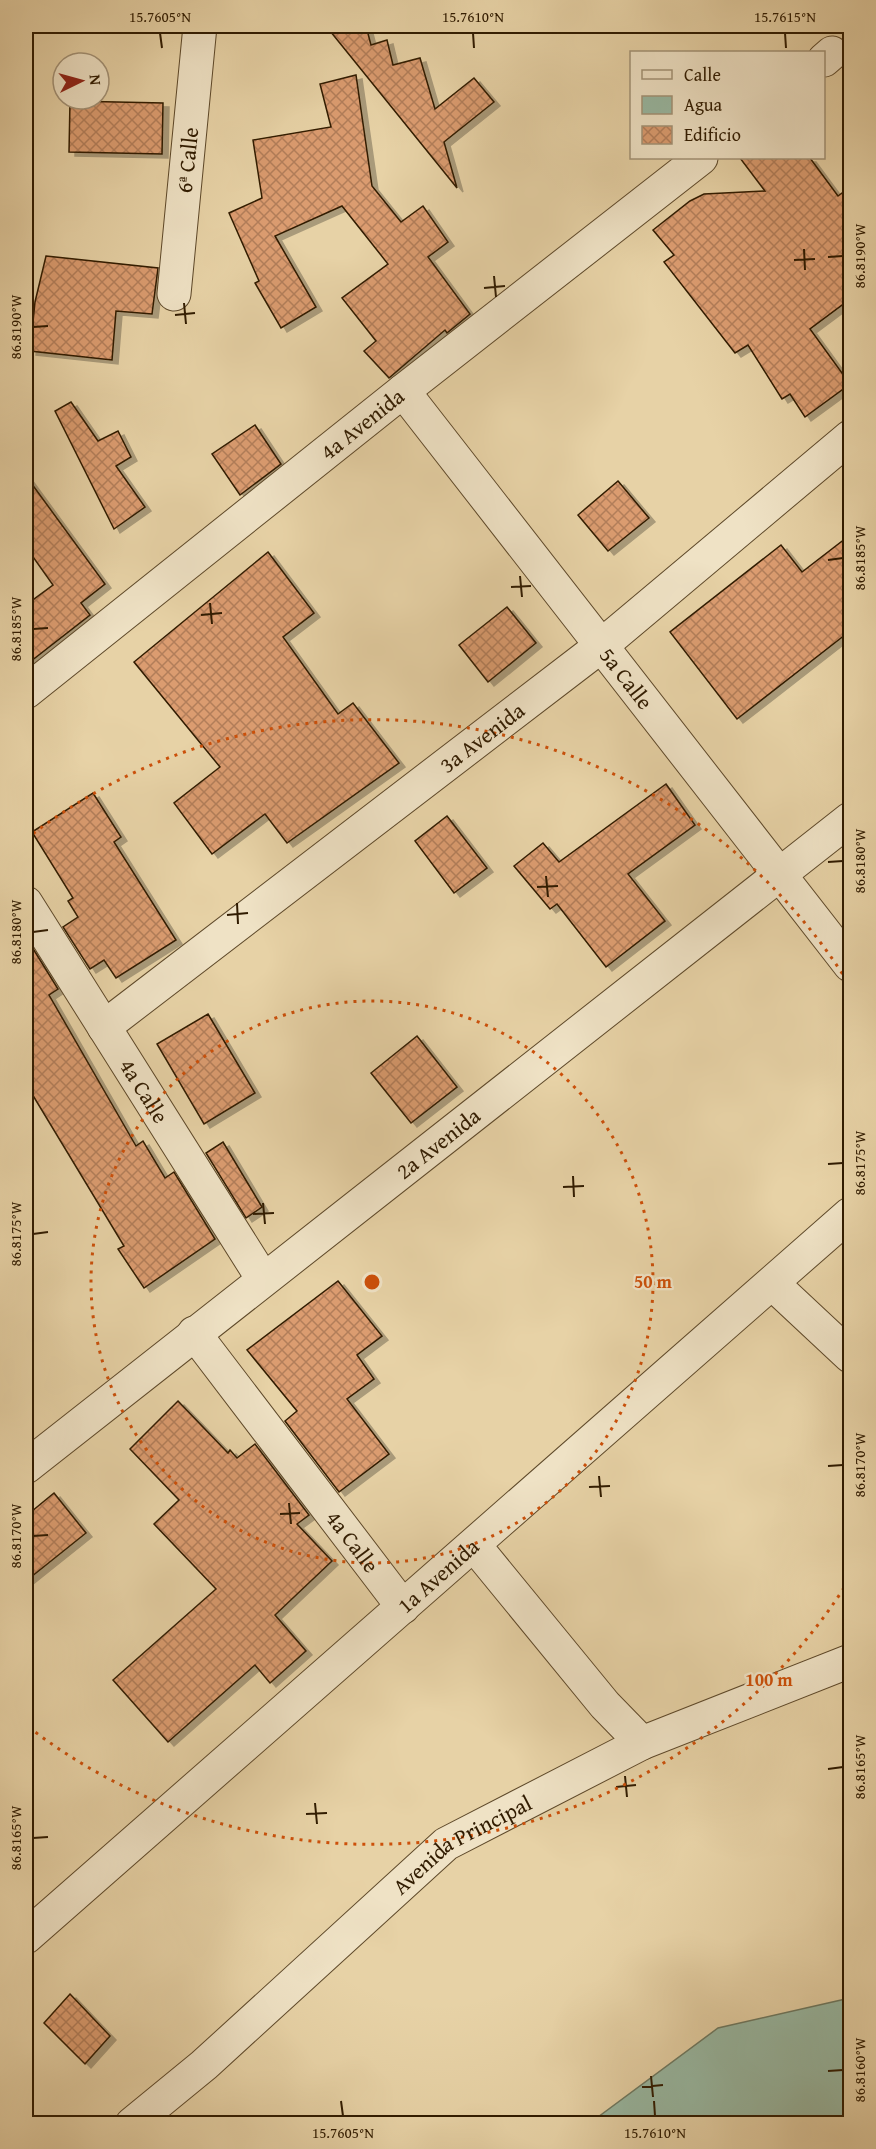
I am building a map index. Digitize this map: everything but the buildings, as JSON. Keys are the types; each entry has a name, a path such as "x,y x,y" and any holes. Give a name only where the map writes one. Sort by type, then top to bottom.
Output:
{"street":[{"name":"6ª Calle","path":"174,294 200,26"},
{"name":"4a Avenida","path":"26,692 403,391 700,159"},
{"name":"5a Calle","path":"403,391 850,965"},
{"name":"3a Avenida","path":"104,1027 601,646 850,437"},
{"name":"2a Avenida","path":"26,1467 850,819"},
{"name":"4a Calle","path":"26,903 263,1279"},
{"name":"1a Avenida","path":"26,1937 773,1284 850,1214"},
{"path":"773,1284 850,1356"},
{"name":"4a Calle","path":"194,1333 403,1607"},
{"path":"474,1545 605,1705 642,1743"},
{"name":"Avenida Principal","path":"132,2124 204,2065 446,1844 642,1743 850,1661"}],"water":[{"path":"850,1998 850,2123 590,2123 718,2028"}]}
